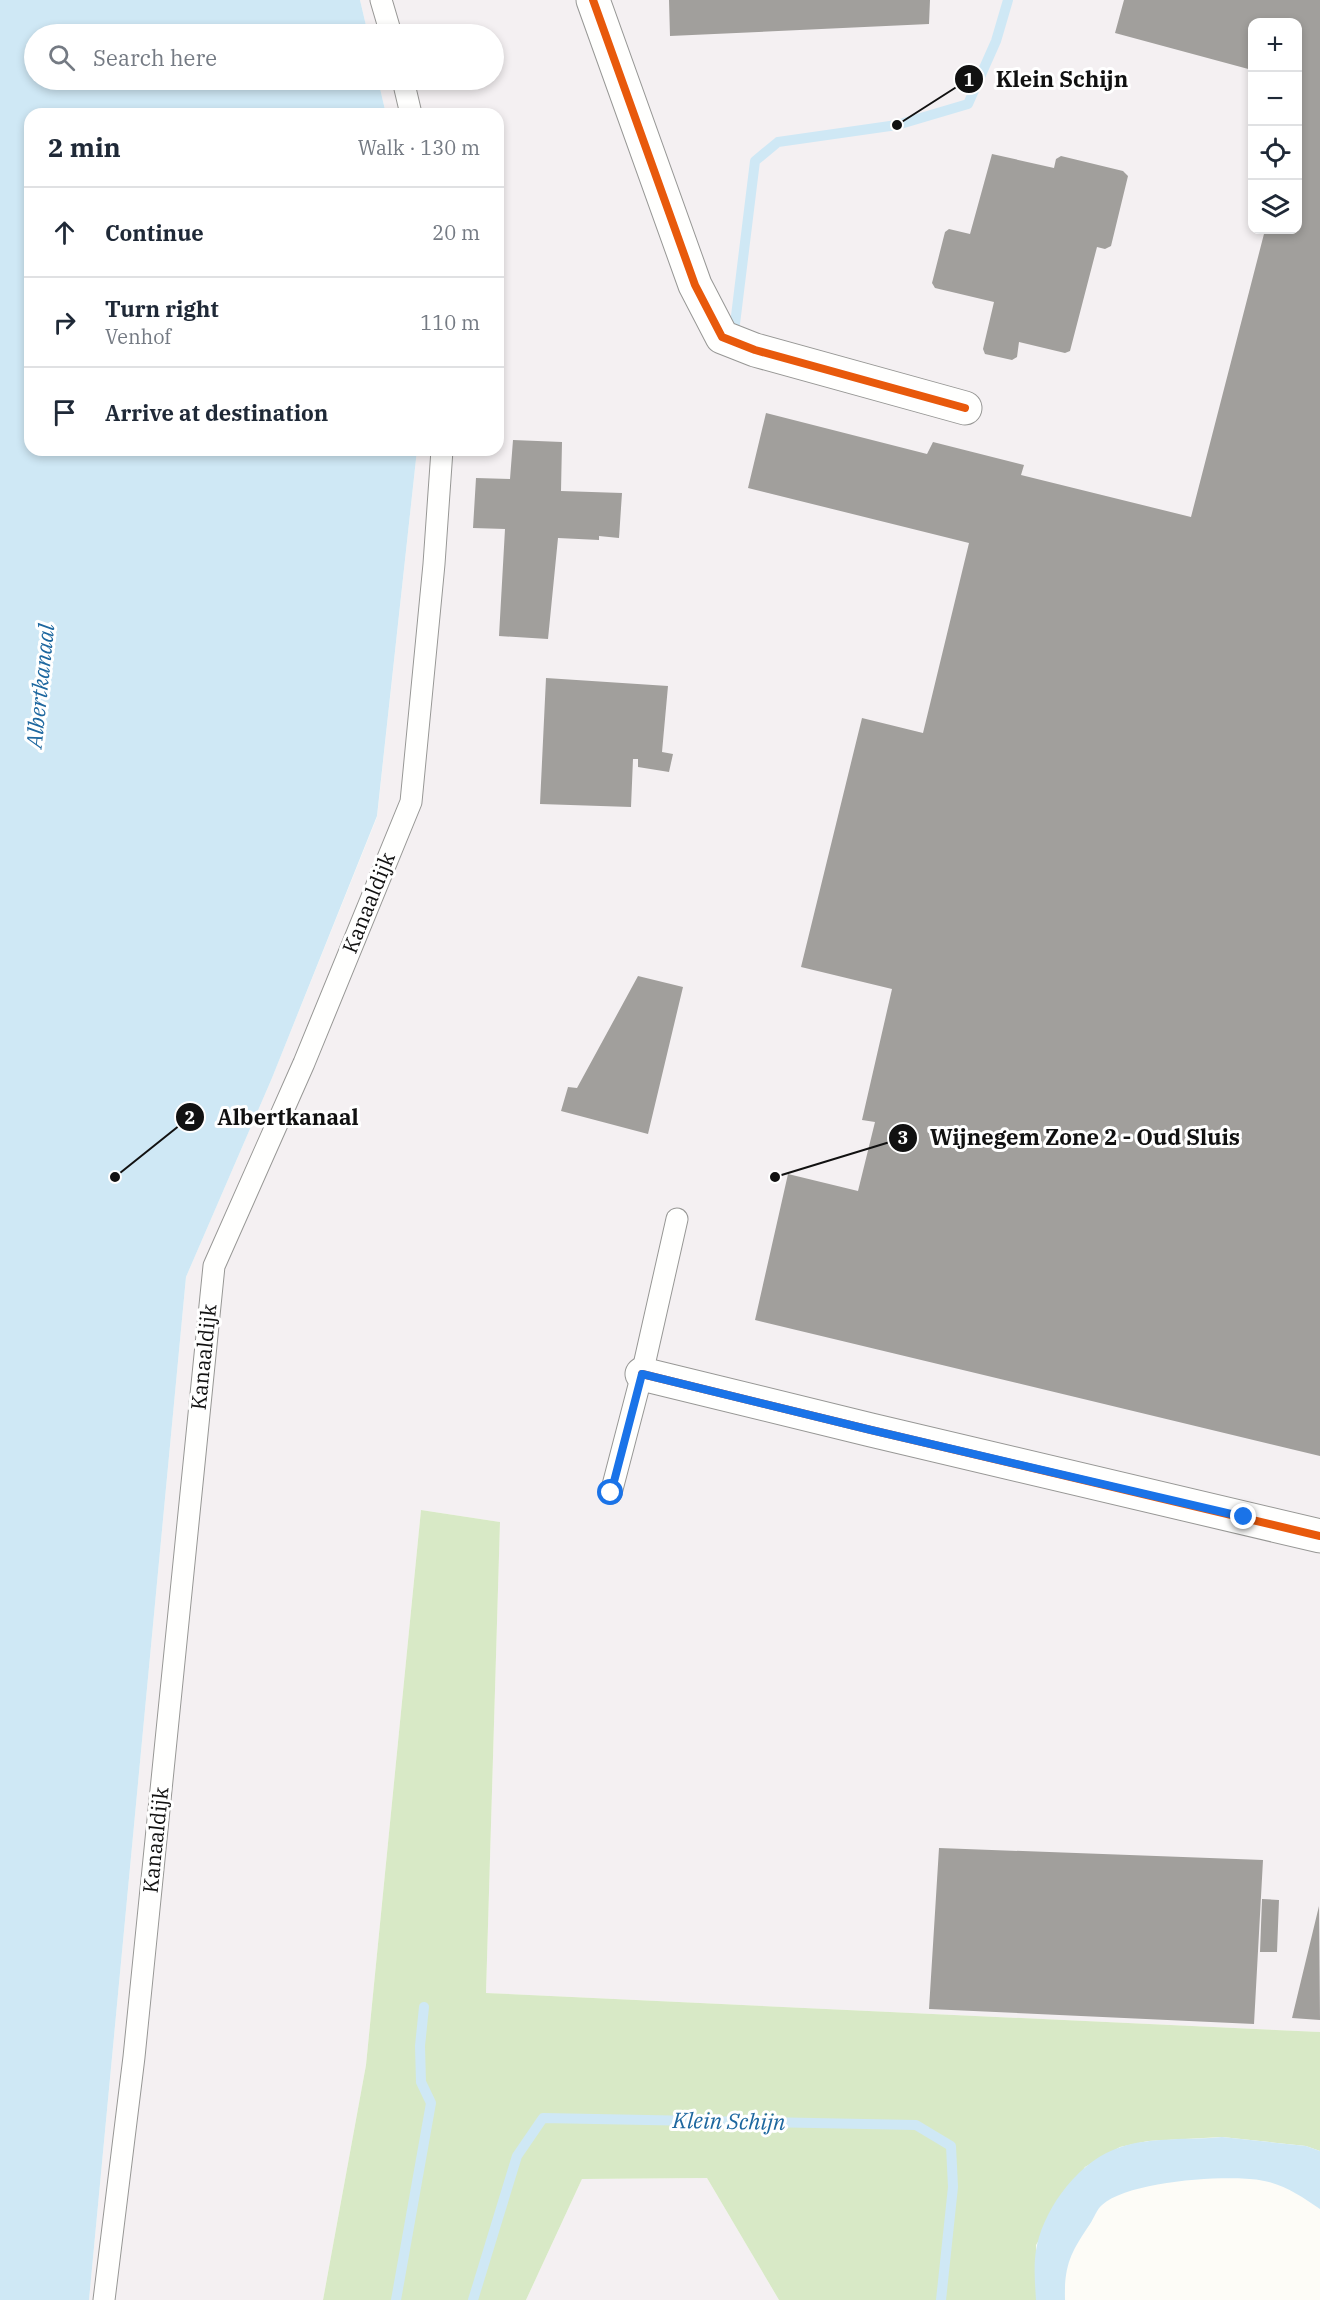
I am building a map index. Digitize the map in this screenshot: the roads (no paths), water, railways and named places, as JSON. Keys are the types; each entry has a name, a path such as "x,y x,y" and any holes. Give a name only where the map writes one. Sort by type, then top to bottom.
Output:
{"street":[{"path":"592,0 695,285 722,337 755,350 965,408"},
{"path":"642,1374 859,1428 1320,1536"}],"lane":[{"path":"381,0 388,24"},
{"path":"405,90 410,108"},
{"name":"Kanaaldijk","path":"104,2300 134,2057 214,1266 304,1063 411,802 434,564 442,456"},
{"path":"611,1493 642,1374 677,1219"}],"water":[{"name":"Albertkanaal","path":"0,0 360,0 366,24 24,24 24,90 380,90 385,108 24,108 24,456 416,456 377,816 272,1078 186,1277 89,2300 0,2300"},
{"path":"1222,2137 1306,2146 1320,2151 1320,2209 1283,2187 1259,2180 1201,2179 1133,2190 1115,2197 1097,2211 1070,2259 1067,2268 1065,2300 1036,2300 1035,2258 1042,2230 1057,2200 1079,2173 1106,2153 1132,2144 1158,2140"}],"waterway":[{"name":"Klein Schijn","path":"735,324 755,161 778,142 897,125 968,104 996,41 1008,0"},
{"name":"Klein Schijn","path":"396,2300 431,2103 421,2082 420,2046 424,2007"},
{"name":"Klein Schijn","path":"473,2300 517,2156 543,2118 916,2125 951,2146 953,2187 941,2300"}],"place":[{"name":"Klein Schijn","path":"897,125"},
{"name":"Albertkanaal","path":"115,1177"},
{"name":"Wijnegem Zone 2 - Oud Sluis","path":"775,1177"}]}
